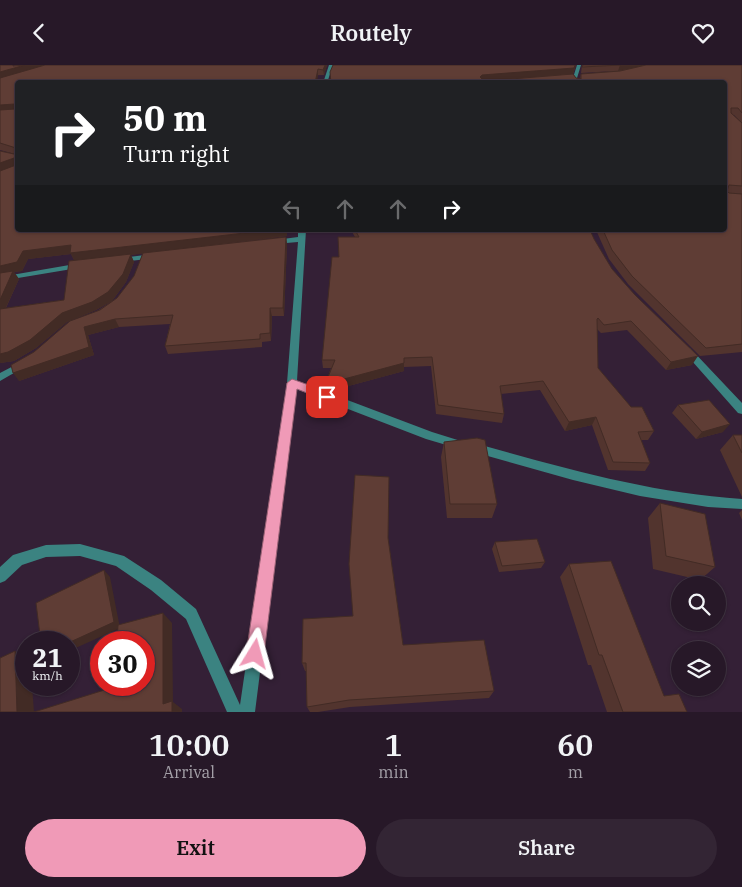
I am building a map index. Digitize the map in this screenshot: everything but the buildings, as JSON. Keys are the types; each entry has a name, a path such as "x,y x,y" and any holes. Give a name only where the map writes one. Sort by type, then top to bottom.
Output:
{"street":[{"path":"327,80 331,65"},
{"path":"576,80 579,65"},
{"path":"566,78 576,80 583,77"},
{"path":"247,712 292,383 301,235 264,243"},
{"path":"115,260 161,255"},
{"path":"139,267 142,257"},
{"path":"0,279 26,273 88,264"},
{"path":"680,344 742,409"},
{"path":"0,377 32,357"},
{"path":"292,383 430,437 665,497 742,504"},
{"path":"0,576 18,560 46,551 80,550 119,561 156,585 191,613 235,712"}],"route":[{"path":"255,654 292,383 327,397"}]}
